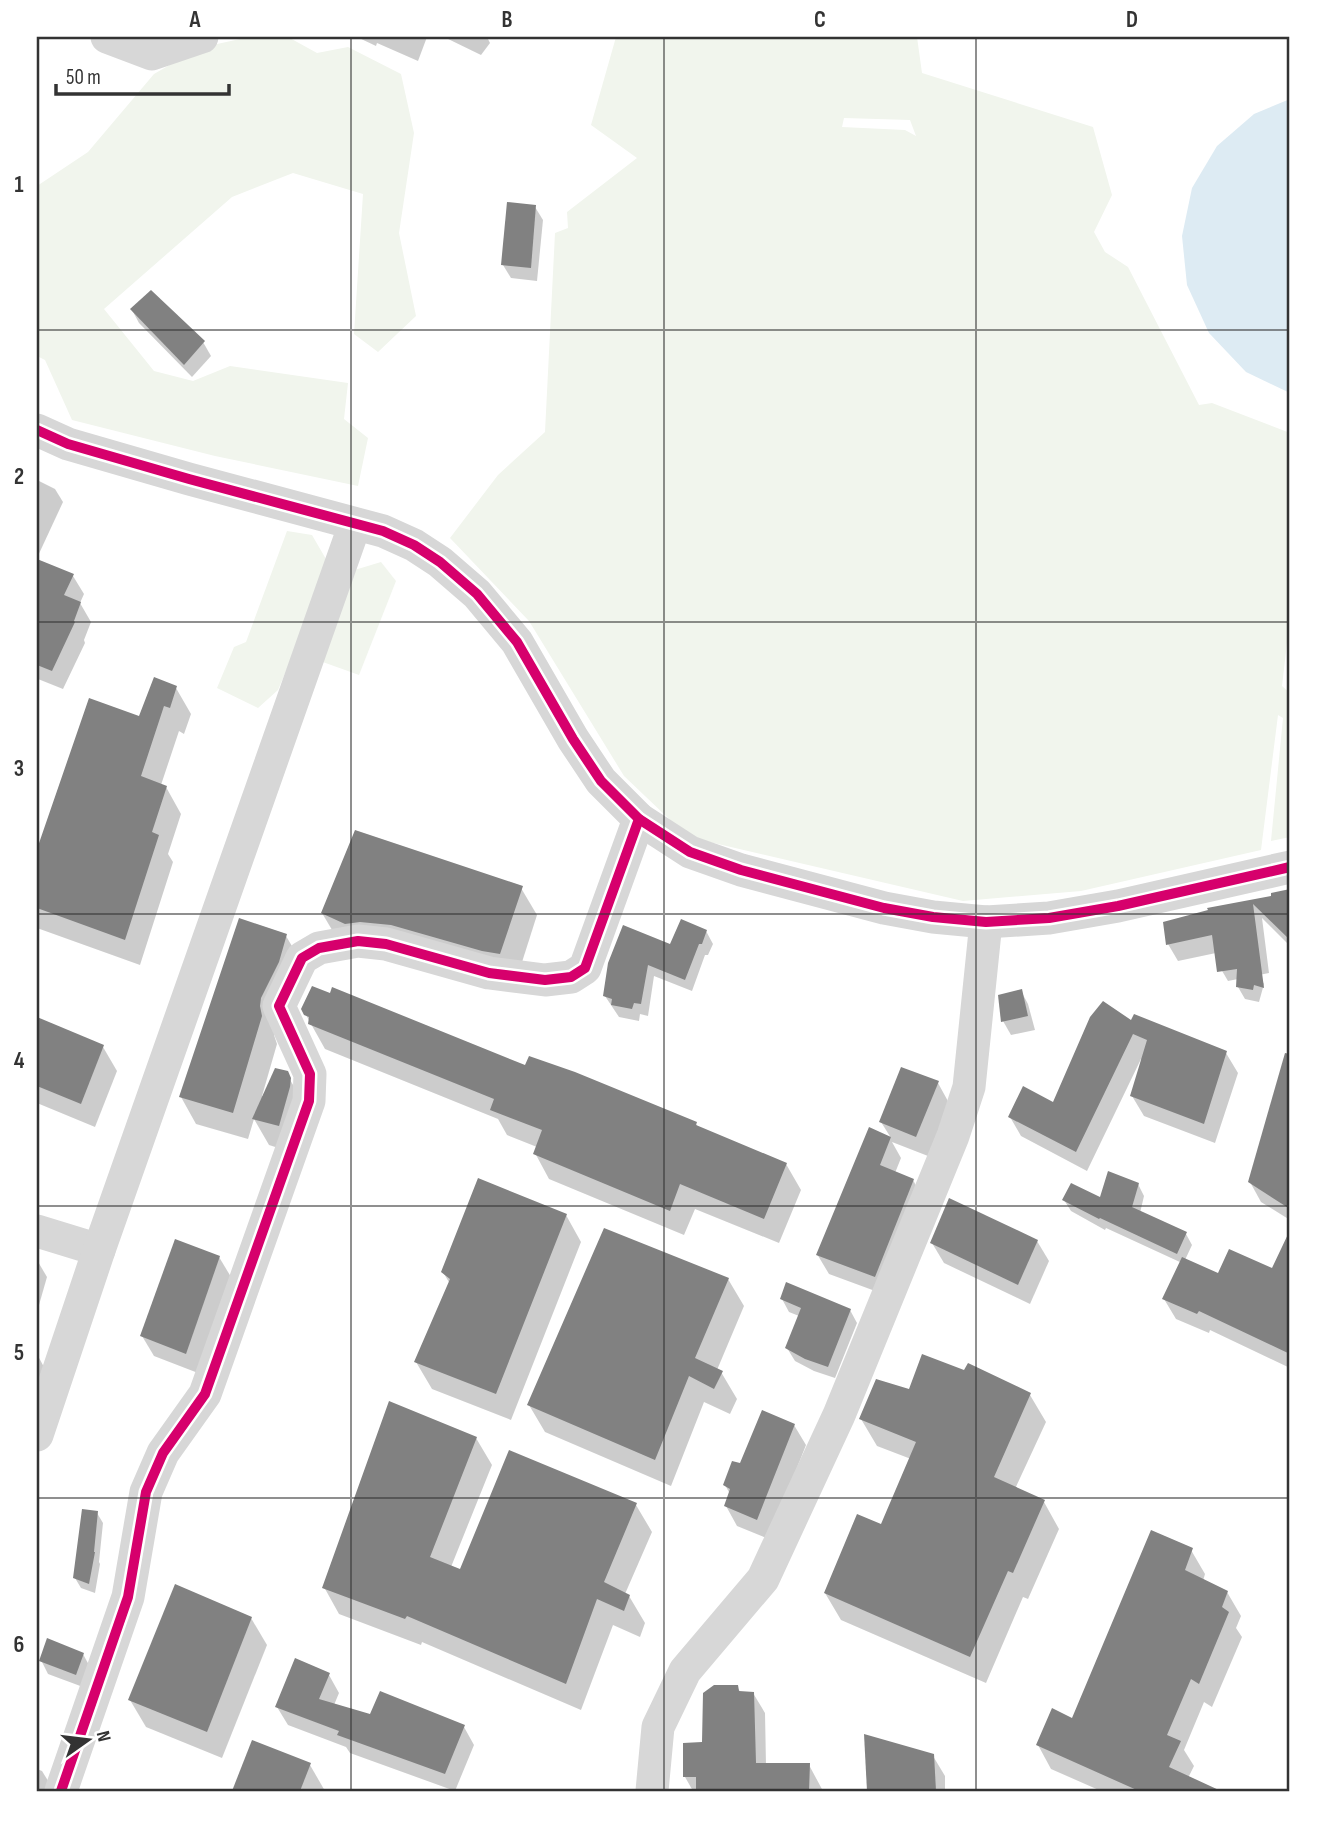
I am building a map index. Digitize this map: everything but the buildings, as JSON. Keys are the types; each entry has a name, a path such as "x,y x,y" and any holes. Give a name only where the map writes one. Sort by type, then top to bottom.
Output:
{"street":[{"path":"107,37 152,54 202,37"},
{"path":"37,430 68,444 383,531 414,545 440,562 477,594 517,642 573,739 601,781 639,819 690,852 741,870 884,908 933,917 986,922 1049,918 1118,906 1290,867"},
{"path":"37,1435 99,1250 355,524"},
{"path":"61,1791 128,1597 146,1492 163,1453 205,1394 309,1101 310,1074 279,1006 302,958 319,948 358,941 386,944 489,973 545,980 571,977 585,968 639,819"},
{"path":"652,1791 658,1727 685,1671 763,1579 839,1415 953,1136 969,1087 986,922"},
{"path":"37,1231 99,1250"}],"shaded area":[{"path":"249,37 288,37 317,53 348,47 401,74 414,133 399,233 416,316 378,352 354,334 363,194 293,173 232,197 104,309 154,371 193,381 230,366 348,383 344,419 368,438 358,486 215,456 72,420 45,360 37,356 37,186 88,152 154,74 199,48"},
{"path":"616,37 917,37 922,73 1093,127 1112,195 1094,232 1105,252 1128,267 1199,405 1212,403 1290,433 1290,617 1282,686 1290,693 1290,837 1271,841 1283,718 1278,715 1261,850 1081,891 963,901 688,837 624,776 529,621 450,538 498,475 545,432 555,233 568,228 567,212 637,158 591,125","holes":["844,118 910,120 916,136 905,130 842,127"]},
{"path":"1290,99 1290,393 1246,372 1209,333 1187,285 1182,236 1192,188 1217,146 1254,114"},
{"path":"287,531 312,535 330,566 278,690 258,708 217,688 234,647 246,642"},
{"path":"381,562 396,581 359,675 320,661 348,572"}],"cycle path":[{"path":"37,430 68,444 383,531 414,545 440,562 477,594 517,642 573,739 601,781 639,819 690,852 741,870 884,908 933,917 986,922 1049,918 1118,906 1290,867"},
{"path":"61,1791 128,1597 146,1492 163,1453 205,1394 309,1101 310,1074 279,1006 302,958 319,948 358,941 386,944 489,973 545,980 571,977 585,968 639,819"}]}
